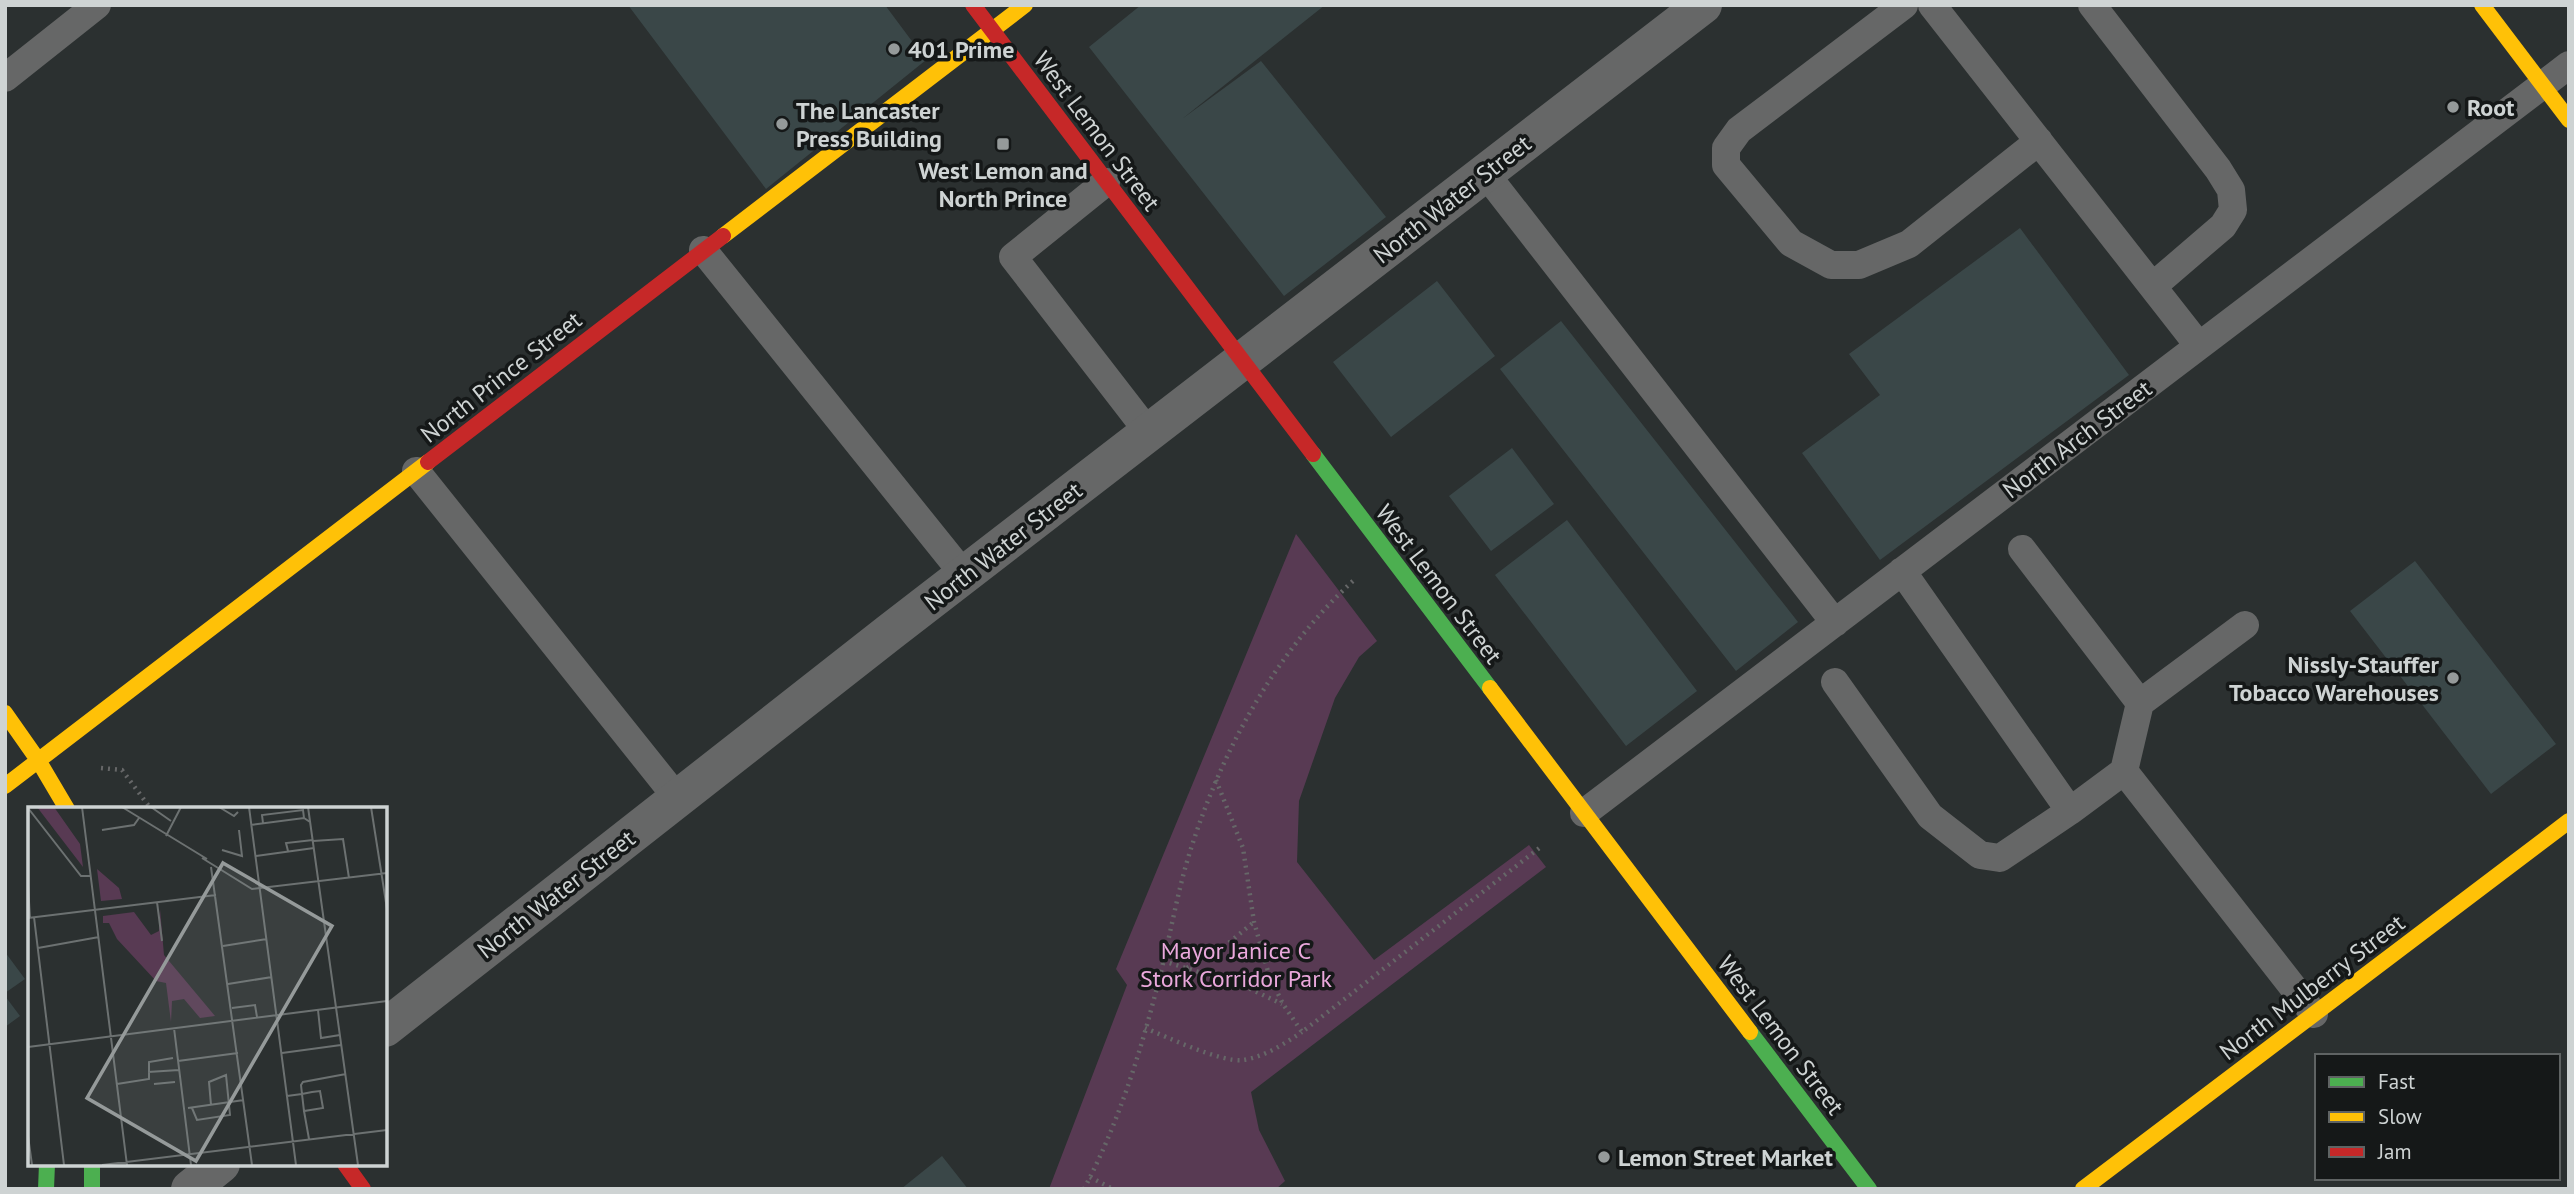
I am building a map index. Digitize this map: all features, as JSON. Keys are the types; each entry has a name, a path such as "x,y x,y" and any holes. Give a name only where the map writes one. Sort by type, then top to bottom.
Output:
{"main road":[{"name":"West Lemon Street","path":"973,5 1869,1189"},
{"name":"North Prince Street","path":"5,786 1025,5"},
{"path":"2482,5 2569,120"},
{"path":"5,713 38,760 66,807"},
{"path":"38,760 46,807"},
{"name":"North Mulberry Street","path":"2083,1189 2569,821"},
{"path":"46,1189 47,1166"},
{"path":"92,1166 92,1189"},
{"path":"346,1166 363,1189"}],"street":[{"name":"North Water Street","path":"387,1026 1242,360 1703,5"},
{"path":"190,1189 219,1166"}],"lane":[{"path":"5,78 97,5"},
{"path":"1904,5 1739,130 1726,148 1726,166 1791,243 1830,265 1859,265 1872,260 1909,244 2039,141"},
{"path":"1933,5 2199,346"},
{"path":"2092,5 2218,169 2231,190 2233,210 2223,226 2153,286"},
{"name":"North Arch Street","path":"1584,813 2569,65"},
{"path":"1485,173 1835,623"},
{"path":"1106,182 1013,257 1149,433"},
{"path":"703,250 965,576"},
{"path":"416,471 678,799"},
{"path":"2022,549 2140,703"},
{"path":"1902,571 2070,811"},
{"path":"1835,681 1930,816 1980,855 2000,858 2124,771 2140,703 2245,625"},
{"path":"2124,771 2314,1014"}],"path":[{"path":"1084,1189 1119,1114 1145,1028 1186,865 1216,779 1240,733 1290,651 1322,611 1386,551"},
{"path":"122,770 150,807"},
{"path":"1216,779 1243,848 1254,922 1269,975 1283,1004 1302,1032"},
{"path":"1145,1028 1227,1060 1242,1060 1276,1048 1302,1032 1542,846"},
{"path":"1186,968 1226,945 1254,922"},
{"path":"1163,961 1244,985 1283,1004"},
{"path":"1090,1177 1113,1189"}],"green space":[{"name":"Mayor Janice C Stork Corridor Park","path":"1296,534 1377,641 1359,657 1335,698 1299,801 1297,862 1374,960 1529,845 1546,867 1251,1092 1259,1130 1285,1181 1276,1189 1049,1189 1127,985 1116,969"}],"building":[{"name":"The Lancaster Press Building","path":"628,5 885,5 926,60 766,189"},
{"path":"1141,5 1325,5 1182,119 1261,61 1386,217 1284,296 1089,47"},
{"path":"2020,228 2129,375 1880,560 1802,453 1880,395 1849,354"},
{"path":"1437,281 1495,356 1391,437 1333,362"},
{"path":"1561,321 1798,622 1736,671 1500,369"},
{"path":"1512,448 1554,504 1491,551 1449,496"},
{"path":"1567,520 1697,691 1626,746 1495,575"},
{"name":"Nissly-Stauffer Tobacco Warehouses","path":"2415,561 2556,744 2491,794 2350,611"},
{"path":"5,952 25,979 5,993"},
{"path":"5,996 20,1016 5,1027"},
{"path":"942,1156 968,1189 901,1189"}],"traffic: fast":[{"path":"1313,454 1490,688"},
{"path":"1750,1032 1869,1189"},
{"path":"46,1189 47,1166"},
{"path":"92,1166 92,1189"}],"traffic: slow":[{"path":"723,236 1025,5"},
{"path":"2482,5 2569,120"},
{"path":"5,786 428,462"},
{"path":"1490,688 1750,1032"},
{"path":"5,713 38,760 66,807"},
{"path":"2083,1189 2569,821"}],"traffic: jam":[{"path":"973,5 1313,454"},
{"path":"428,462 723,236"},
{"path":"346,1166 363,1189"}],"place":[{"name":"401 Prime","path":"894,49"},
{"name":"Root","path":"2453,107"},
{"name":"The Lancaster Press Building","path":"782,124"},
{"name":"West Lemon and North Prince","path":"1003,144"},
{"name":"Nissly-Stauffer Tobacco Warehouses","path":"2453,678"},
{"name":"Lemon Street Market","path":"1604,1157"}]}
